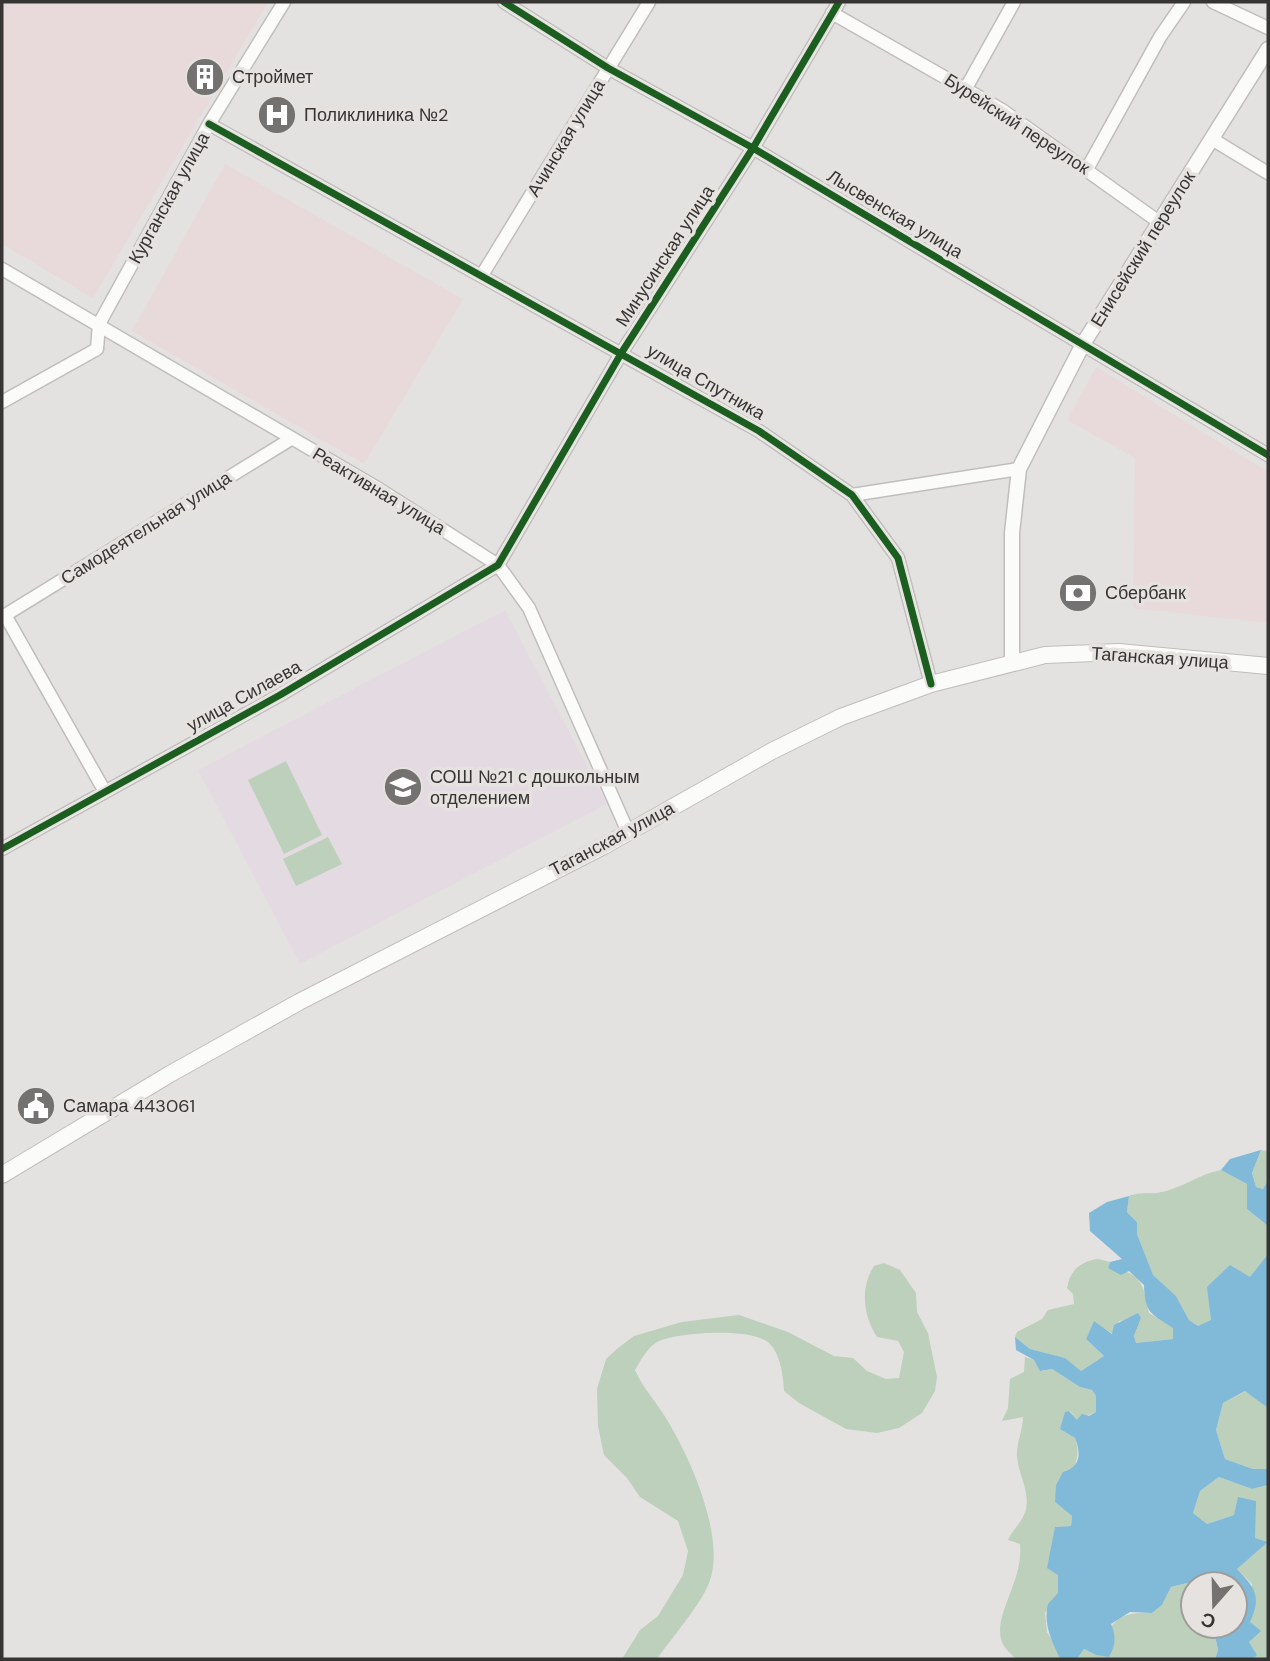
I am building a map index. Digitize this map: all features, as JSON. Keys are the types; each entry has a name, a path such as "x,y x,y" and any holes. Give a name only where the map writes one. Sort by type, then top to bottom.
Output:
{"main road":[{"name":"Таганская улица","path":"2,1175 170,1074 299,1002 628,832 841,717 931,684 1045,655 1119,652 1268,666"}],"street":[{"name":"Курганская улица","path":"2,402 97,349 99,324 209,124 284,2"},
{"name":"Лысвенская улица","path":"504,2 608,68 753,148 1268,455"},
{"name":"Ачинская улица","path":"482,275 649,2"},
{"path":"966,88 1014,2"},
{"path":"1087,169 1160,37 1184,2"},
{"path":"1213,2 1268,28"},
{"name":"Бурейский переулок","path":"836,7 1002,110 1065,158 1087,169 1159,222"},
{"name":"Минусинская улица","path":"498,565 622,352 753,148 836,7"},
{"name":"Енисейский переулок","path":"1012,662 1012,533 1020,469 1083,344 1268,49"},
{"name":"улица Спутника","path":"209,124 622,352 759,431 852,495 898,558 931,684"},
{"path":"1212,139 1268,173"},
{"name":"Реактивная улица","path":"2,269 379,489 498,565 529,608 628,832"},
{"name":"Самодеятельная улица","path":"4,616 291,439"},
{"path":"852,495 1020,469"},
{"name":"улица Силаева","path":"2,849 104,790 280,695 498,565"},
{"path":"4,616 104,790"}],"shaded area":[{"path":"2,2 268,2 93,298 2,244"},
{"path":"225,164 463,299 364,464 132,331"},
{"path":"1096,367 1268,472 1268,623 1133,608 1135,458 1067,420"},
{"name":"СОШ №21 с дошкольным отделением","path":"505,610 607,804 300,964 198,770"}],"green space":[{"path":"286,761 322,835 284,854 248,780"},
{"path":"328,837 342,864 296,886 283,859"},
{"path":"1261,1150 1268,1151 1268,1180 1263,1189 1256,1187 1252,1173"},
{"path":"1221,1170 1247,1184 1247,1209 1268,1226 1268,1254 1250,1278 1230,1265 1210,1305 1211,1321 1198,1326 1189,1320 1176,1296 1153,1276 1137,1234 1137,1222 1127,1212 1129,1196 1165,1191"},
{"path":"1098,1259 1110,1262 1108,1268 1127,1272 1139,1280 1149,1313 1174,1328 1173,1339 1136,1343 1134,1336 1141,1318 1119,1321 1113,1334 1094,1322 1086,1339 1104,1356 1081,1371 1064,1358 1030,1349 1015,1337 1017,1332 1042,1319 1048,1310 1074,1304 1073,1294 1067,1288 1071,1276 1082,1264"},
{"path":"884,1263 900,1270 916,1293 917,1312 928,1333 937,1377 935,1391 922,1413 899,1428 877,1433 846,1429 799,1403 784,1391 781,1366 774,1349 762,1339 749,1335 717,1333 669,1338 655,1343 642,1358 635,1370 674,1432 703,1497 713,1543 713,1564 709,1583 699,1601 657,1659 622,1659 640,1630 658,1616 683,1575 688,1551 678,1521 640,1497 627,1478 604,1455 598,1426 597,1389 606,1359 634,1336 682,1322 739,1315 788,1332 834,1356 853,1358 867,1371 886,1379 899,1378 904,1352 898,1341 877,1337 866,1311 865,1292 870,1274 874,1266"},
{"path":"1025,1357 1034,1360 1042,1371 1052,1369 1080,1387 1092,1390 1096,1396 1096,1412 1077,1420 1070,1411 1066,1412 1060,1429 1075,1438 1077,1455 1076,1463 1055,1502 1072,1516 1071,1526 1055,1527 1051,1554 1058,1575 1058,1593 1045,1613 1047,1632 1060,1659 1016,1659 1003,1644 1000,1632 1004,1609 1020,1558 1020,1544 1008,1540 1023,1517 1027,1501 1017,1456 1023,1417 1002,1421 1008,1408 1010,1379 1024,1372"},
{"path":"1246,1391 1268,1408 1268,1469 1253,1469 1225,1459 1216,1430 1223,1403"},
{"path":"1219,1477 1252,1489 1268,1485 1268,1542 1255,1538 1234,1515 1207,1524 1193,1513 1200,1491"},
{"path":"1268,1542 1268,1659 1253,1659 1256,1655 1249,1642 1252,1584 1249,1581 1249,1570 1237,1569"},
{"path":"1179,1585 1179,1640 1216,1640 1218,1650 1215,1659 1077,1659 1084,1649 1096,1655 1106,1635 1122,1617 1152,1613 1162,1605 1171,1587"}],"water":[{"path":"1261,1150 1252,1173 1256,1187 1263,1189 1268,1180 1268,1226 1247,1209 1247,1184 1221,1170 1230,1159"},
{"path":"1129,1196 1127,1212 1137,1222 1137,1234 1153,1275 1176,1296 1189,1320 1198,1326 1211,1320 1207,1287 1230,1265 1250,1277 1268,1254 1268,1408 1245,1391 1223,1403 1216,1430 1225,1459 1253,1469 1268,1469 1268,1485 1252,1489 1219,1477 1200,1491 1193,1513 1207,1524 1234,1515 1238,1497 1256,1501 1255,1538 1268,1542 1238,1570 1179,1570 1179,1585 1171,1587 1162,1605 1152,1613 1130,1612 1111,1624 1114,1640 1109,1657 1084,1649 1077,1659 1060,1659 1049,1633 1047,1619 1048,1604 1058,1593 1058,1575 1047,1568 1055,1527 1071,1526 1072,1516 1055,1502 1056,1485 1063,1472 1076,1463 1079,1454 1075,1438 1060,1429 1065,1412 1069,1411 1077,1420 1082,1414 1089,1416 1096,1412 1096,1396 1092,1390 1080,1387 1052,1369 1040,1371 1034,1360 1016,1350 1015,1337 1030,1349 1065,1358 1081,1371 1104,1356 1086,1339 1094,1321 1112,1334 1114,1325 1138,1313 1141,1318 1134,1336 1136,1343 1173,1339 1173,1328 1150,1311 1144,1285 1129,1271 1121,1275 1108,1268 1110,1262 1122,1259 1090,1231 1089,1213 1107,1202"},
{"path":"1249,1583 1256,1599 1250,1622 1261,1631 1249,1642 1257,1655 1253,1659 1215,1659 1218,1650 1216,1640 1249,1640"}],"cycle path":[{"path":"504,2 608,68 753,148 1268,455"},
{"path":"2,849 280,695 498,565 622,352 753,148 839,2"},
{"path":"209,124 759,431 852,495 898,558 931,684"}],"place":[{"name":"Строймет","path":"205,77"},
{"name":"Поликлиника №2","path":"277,115"},
{"name":"Сбербанк","path":"1078,593"},
{"name":"СОШ №21 с дошкольным отделением","path":"403,787"},
{"name":"Самара 443061","path":"36,1106"}]}
